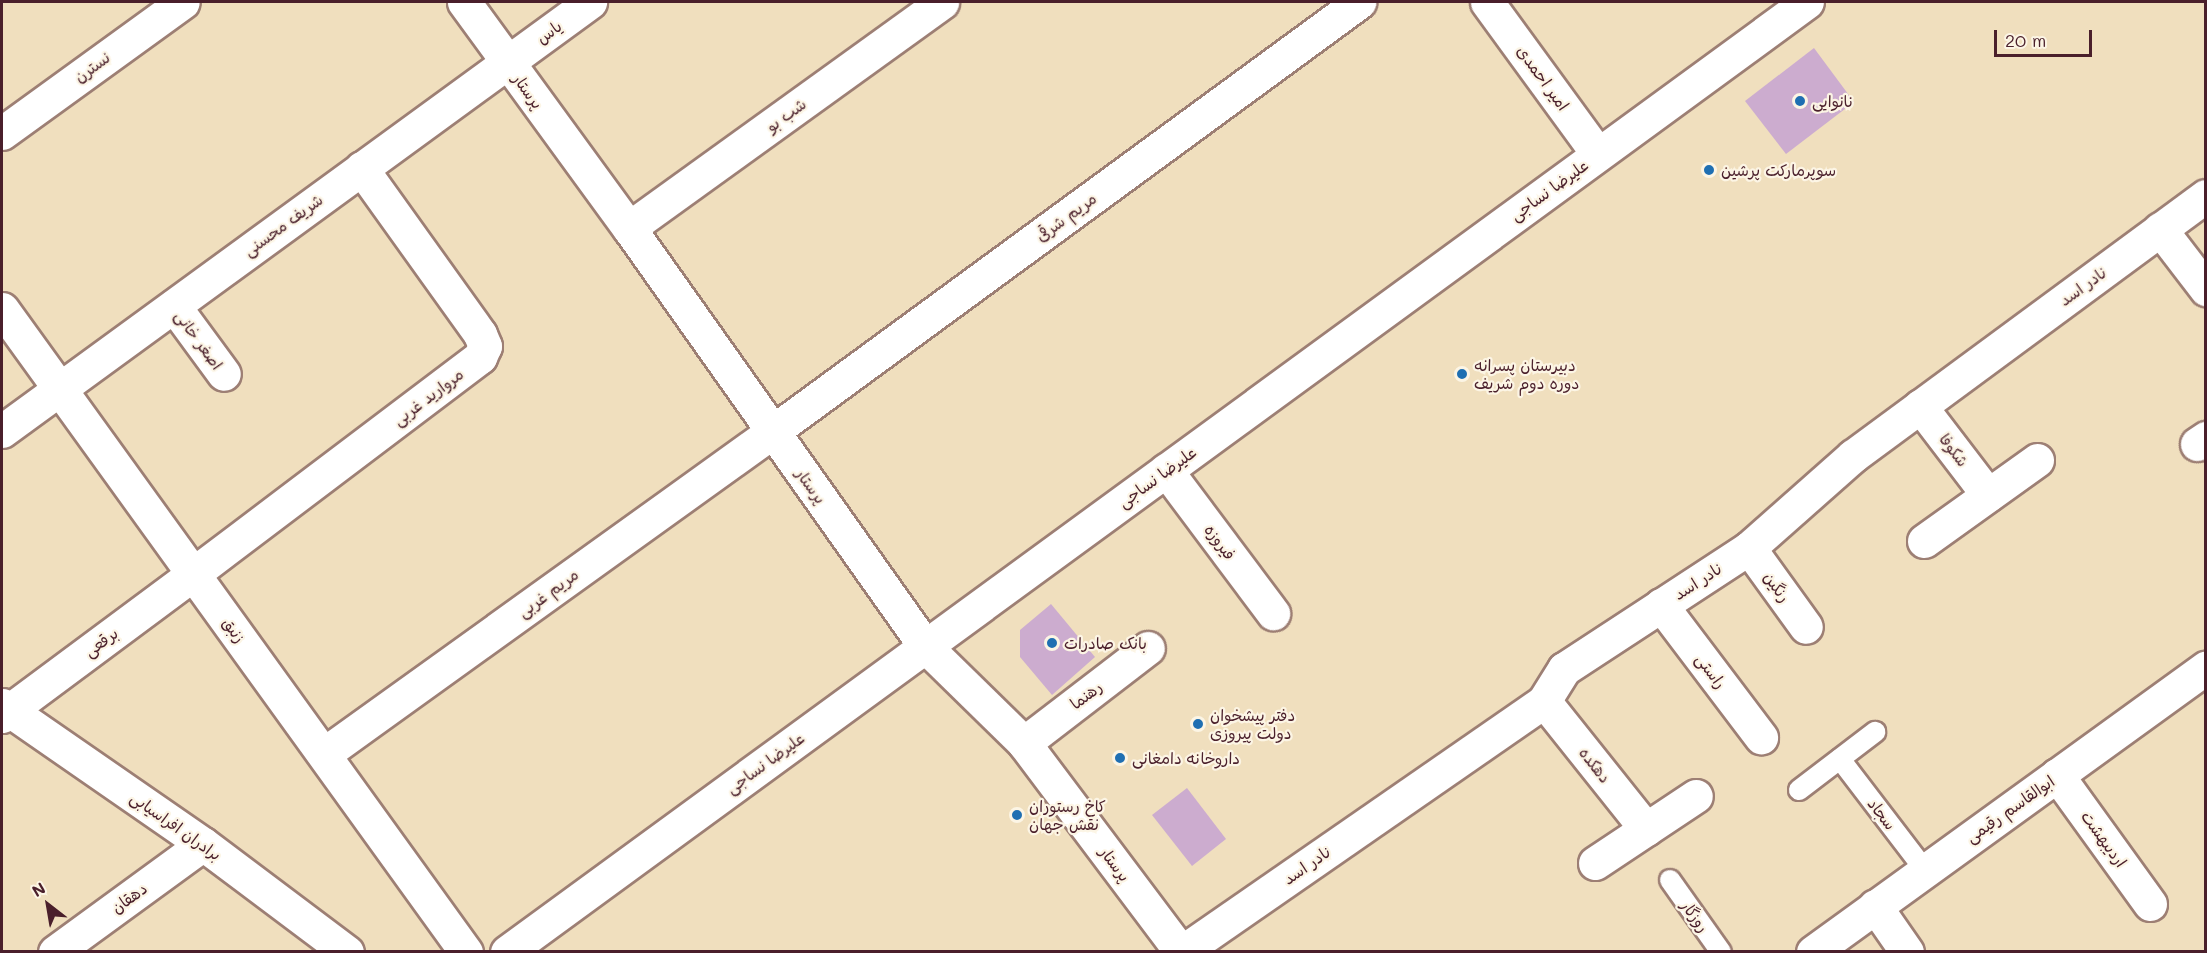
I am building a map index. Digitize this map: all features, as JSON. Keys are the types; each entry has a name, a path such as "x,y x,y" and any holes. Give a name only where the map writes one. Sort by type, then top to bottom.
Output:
{"street":[{"name":"نسترن","path":"2,133 183,2"},
{"name":"پرستار","path":"464,2 629,228 925,646 1024,743 1181,951"},
{"name":"یاس","path":"507,63 590,2"},
{"name":"شب بو","path":"629,228 942,2"},
{"name":"مریم شرقی","path":"772,432 1359,2"},
{"name":"امیر احمدی","path":"1487,2 1598,154"},
{"name":"علیرضا نساجی","path":"507,951 1807,2"},
{"name":"شریف محسنی","path":"2,430 507,63"},
{"name":"مروارید غربی","path":"193,574 480,357 485,346 480,334 361,168"},
{"name":"نادر اسد","path":"1181,951 1544,701 1564,669 1749,548 1853,456 2205,196"},
{"path":"2160,229 2205,289"},
{"name":"اصغر خانی","path":"174,306 224,374"},
{"name":"زنبق","path":"2,309 466,951"},
{"name":"شکوفا","path":"1920,406 1988,495"},
{"name":"مریم غربی","path":"324,754 772,432"},
{"path":"1924,541 2037,460"},
{"name":"فیروزه","path":"1166,470 1273,614"},
{"name":"رنگین","path":"1749,548 1806,627"},
{"name":"برقعی","path":"4,710 193,574"},
{"name":"راستی","path":"1661,604 1761,737"},
{"name":"رهنما","path":"1024,743 1148,648"},
{"name":"ابوالقاسم رقیمی","path":"1813,951 2205,667"},
{"name":"دهکده","path":"1544,701 1646,829"},
{"name":"برادران افراسیابی","path":"4,710 202,844 347,951"},
{"name":"اردیبهشت","path":"2057,775 2150,904"},
{"path":"1595,863 1696,796"},
{"name":"دهقان","path":"55,951 202,844"},
{"path":"1875,906 1907,951"}],"lane":[{"path":"1799,790 1875,732"},
{"name":"سجاد","path":"1840,759 1925,870"},
{"name":"روزگار","path":"1670,880 1721,951"}],"building":[{"name":"نانوایی","path":"1814,48 1854,102 1786,154 1745,101"},
{"name":"بانک صادرات","path":"1051,604 1095,657 1052,695 1020,657 1020,630"},
{"path":"1187,788 1226,839 1192,866 1152,815"}],"place":[{"name":"نانوایی","path":"1800,101"},
{"name":"سوپرمارکت پرشین","path":"1709,170"},
{"name":"دبیرستان پسرانه دوره دوم شریف","path":"1462,374"},
{"name":"بانک صادرات","path":"1052,643"},
{"name":"دفتر پیشخوان دولت پیروزی","path":"1198,724"},
{"name":"داروخانه دامغانی","path":"1120,758"},
{"name":"کاخ رستوران نقش جهان","path":"1017,815"}]}
